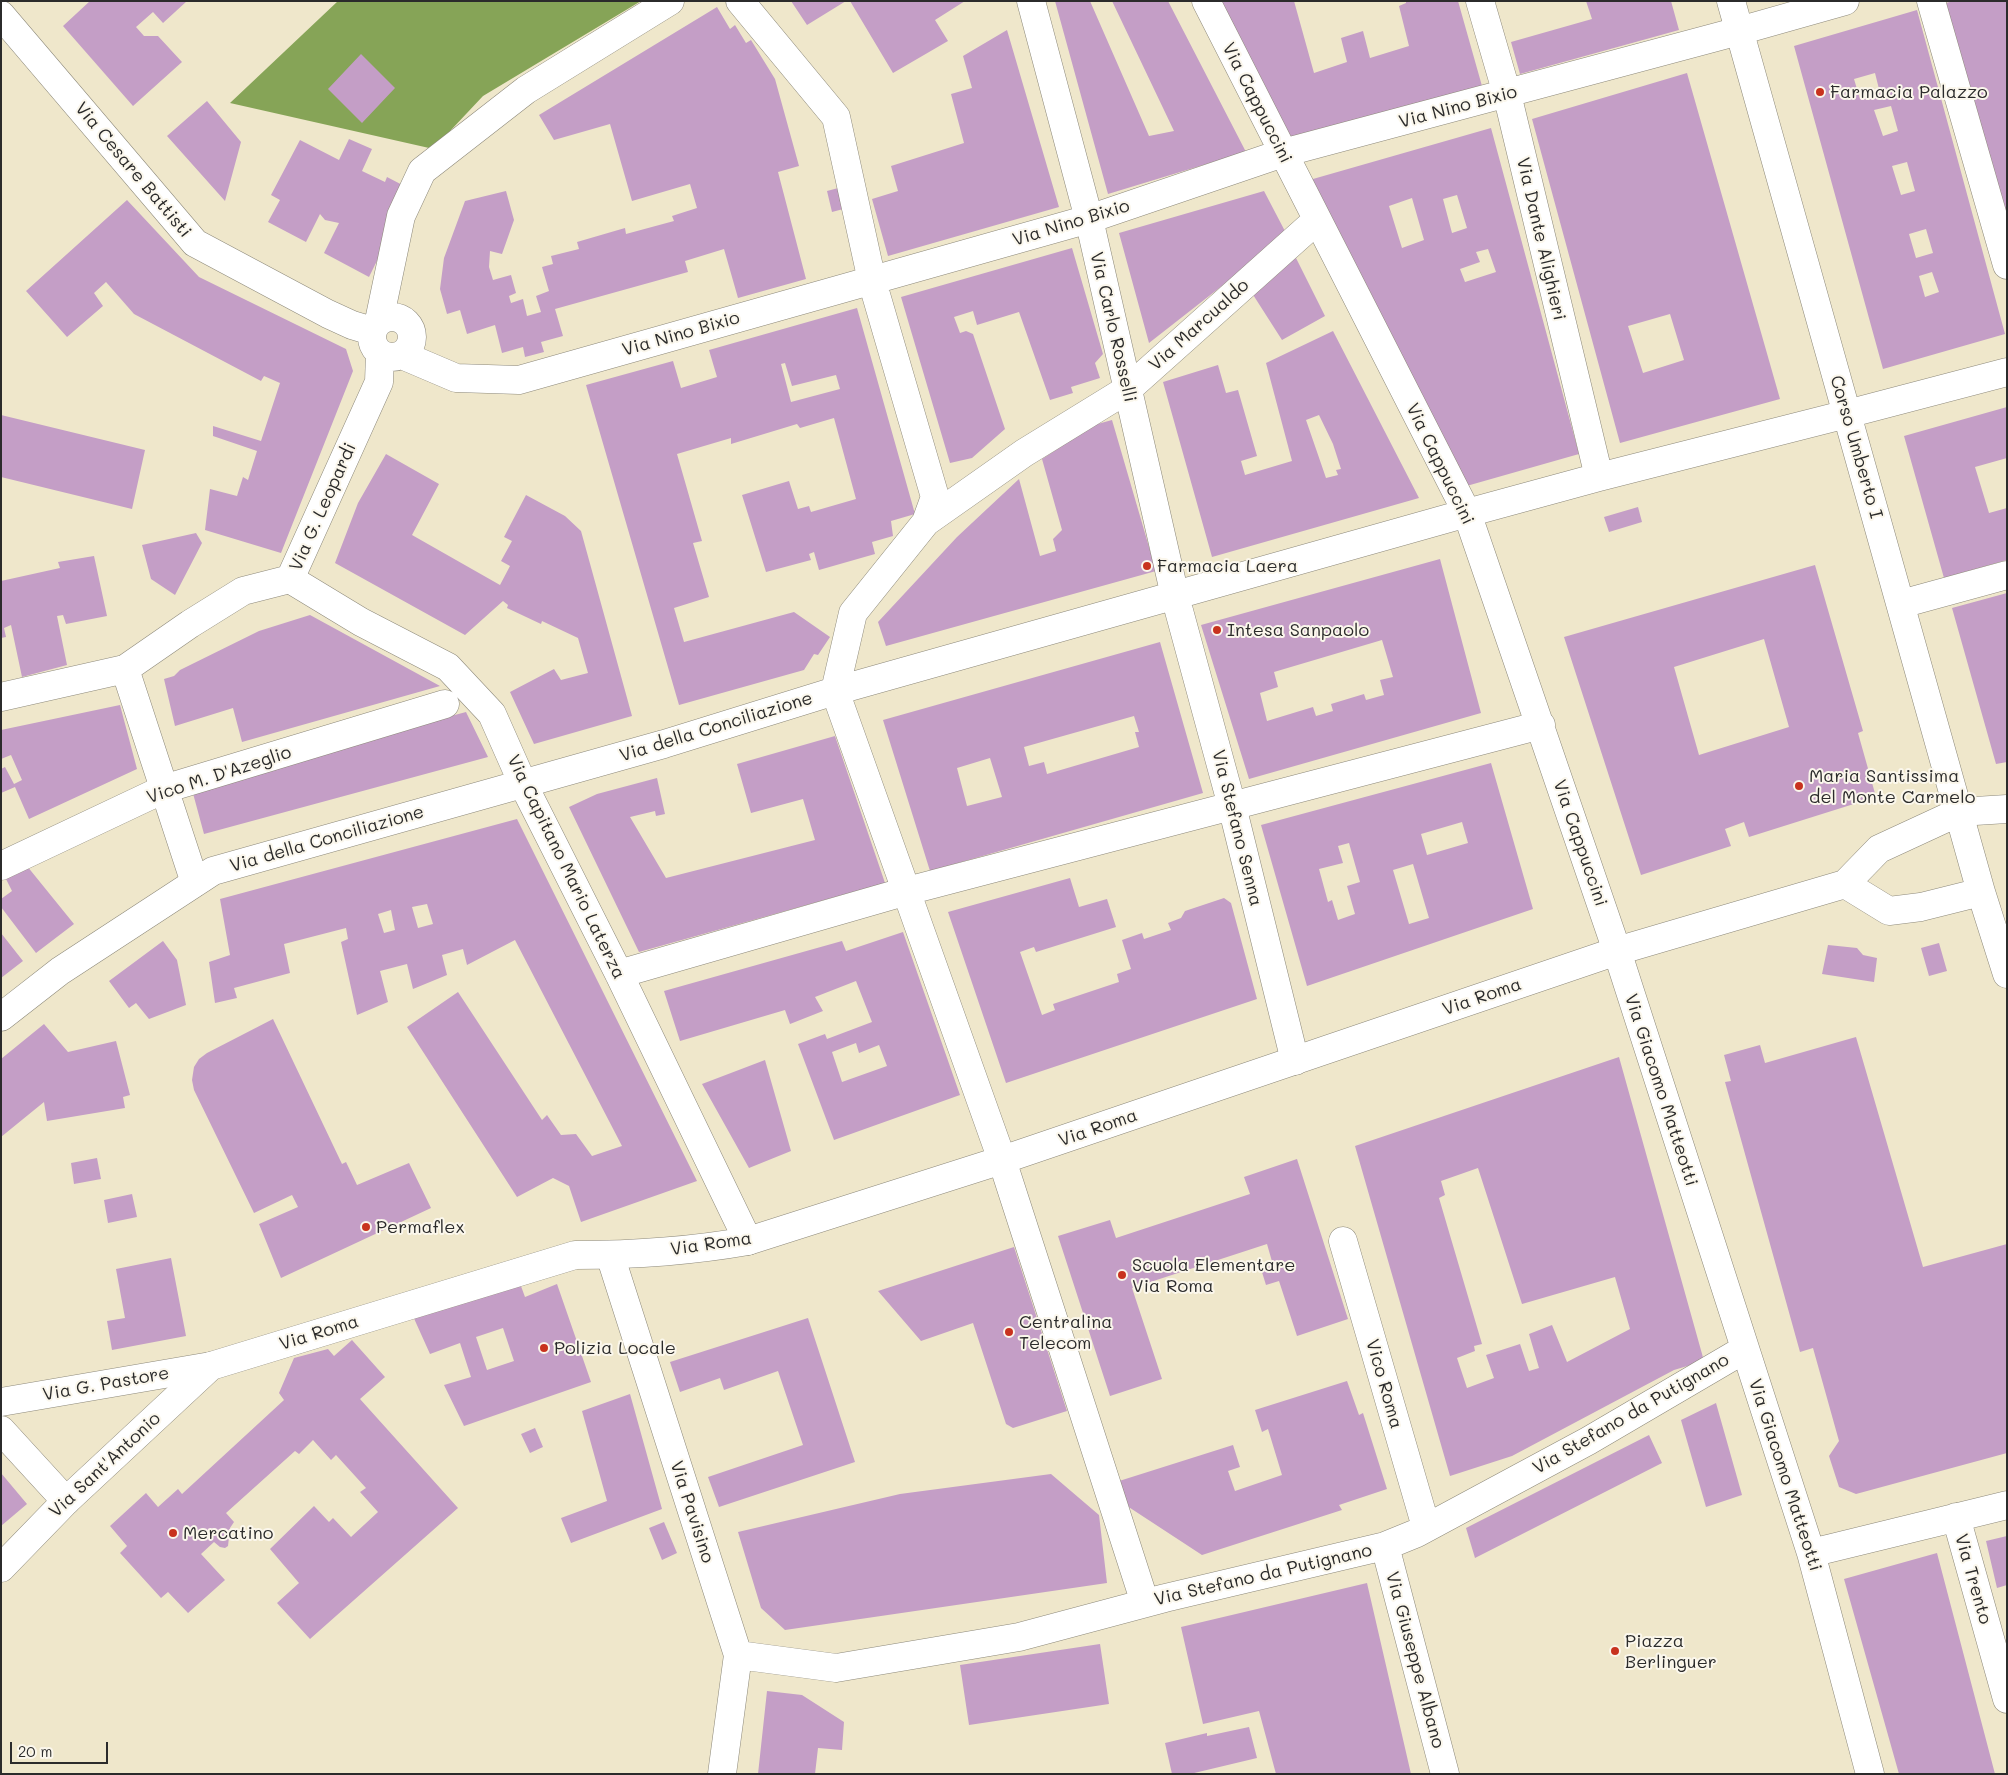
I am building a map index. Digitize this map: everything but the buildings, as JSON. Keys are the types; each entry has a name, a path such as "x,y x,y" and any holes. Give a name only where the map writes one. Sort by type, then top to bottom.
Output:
{"street":[{"name":"Via G. Leopardi","path":"1,697 124,668 243,591 290,579 379,382 383,340 401,216 422,171 526,90 670,1"},
{"path":"740,1 836,118 872,280 935,497 926,522 853,613 835,691 1002,1160 1145,1603"},
{"name":"Via Carlo Rosselli","path":"1031,1 1088,219 1175,596"},
{"name":"Via Cappuccini","path":"1206,1 1467,513 1617,951"},
{"name":"Via Dante Alighieri","path":"1480,1 1507,94 1598,477"},
{"name":"Corso Umberto I","path":"1731,1 1981,892 2007,974"},
{"name":"Via Nino Bixio","path":"383,340 456,378 519,380 1088,219 1283,153 1507,94 1845,1"},
{"path":"1931,1 2007,265"},
{"name":"Via Cesare Battisti","path":"1,15 195,243 328,314 383,340"},
{"name":"Via Marcualdo","path":"926,522 1024,453 1128,389 1317,220"},
{"name":"Via della Conciliazione","path":"1,1017 60,971 213,871 664,744 835,691 1467,513 1598,477 2007,372"},
{"path":"1900,604 2007,576"},
{"name":"Via Capitano Mario Laterza","path":"290,579 361,622 448,667 492,714 523,784 619,974 748,1241"},
{"name":"Via Stefano Senna","path":"1175,596 1232,806 1295,1061"},
{"path":"124,668 195,883"},
{"name":"Vico M. D'Azeglio","path":"1,866 164,789 444,704"},
{"path":"619,974 907,891 1540,725"},
{"path":"1959,812 2007,808"},
{"name":"Via Roma","path":"211,1366 575,1255 610,1255 713,1248 748,1241 1002,1160 1617,951 1845,884 1879,849 1959,812"},
{"path":"1845,884 1889,911 1921,908 1981,892"},
{"name":"Via Giacomo Matteotti","path":"1617,951 1811,1553 1870,1774"},
{"name":"Vico Roma","path":"1343,1241 1426,1527"},
{"name":"Via Pavisino","path":"610,1255 738,1655 722,1774"},
{"name":"Via Stefano da Putignano","path":"738,1655 836,1668 1019,1637 1145,1603 1385,1546 1426,1527 1588,1441 1745,1349"},
{"name":"Via G. Pastore","path":"1,1402 211,1366"},
{"name":"Via Sant'Antonio","path":"1,1568 66,1500 211,1366"},
{"path":"1,1430 66,1500"},
{"path":"1811,1553 2007,1505"},
{"name":"Via Trento","path":"1956,1517 2007,1699"},
{"name":"Via Giuseppe Albano","path":"1385,1546 1445,1774"}],"green space":[{"path":"338,1 641,1 483,96 451,130 438,150 230,103"}],"place":[{"name":"Farmacia Palazzo","path":"1820,92"},
{"name":"Farmacia Laera","path":"1147,566"},
{"name":"Intesa Sanpaolo","path":"1217,630"},
{"name":"Maria Santissima del Monte Carmelo","path":"1799,786"},
{"name":"Permaflex","path":"366,1227"},
{"name":"Scuola Elementare Via Roma","path":"1122,1275"},
{"name":"Centralina Telecom","path":"1009,1332"},
{"name":"Polizia Locale","path":"544,1348"},
{"name":"Mercatino","path":"173,1533"},
{"name":"Piazza Berlinguer","path":"1615,1651"}]}
